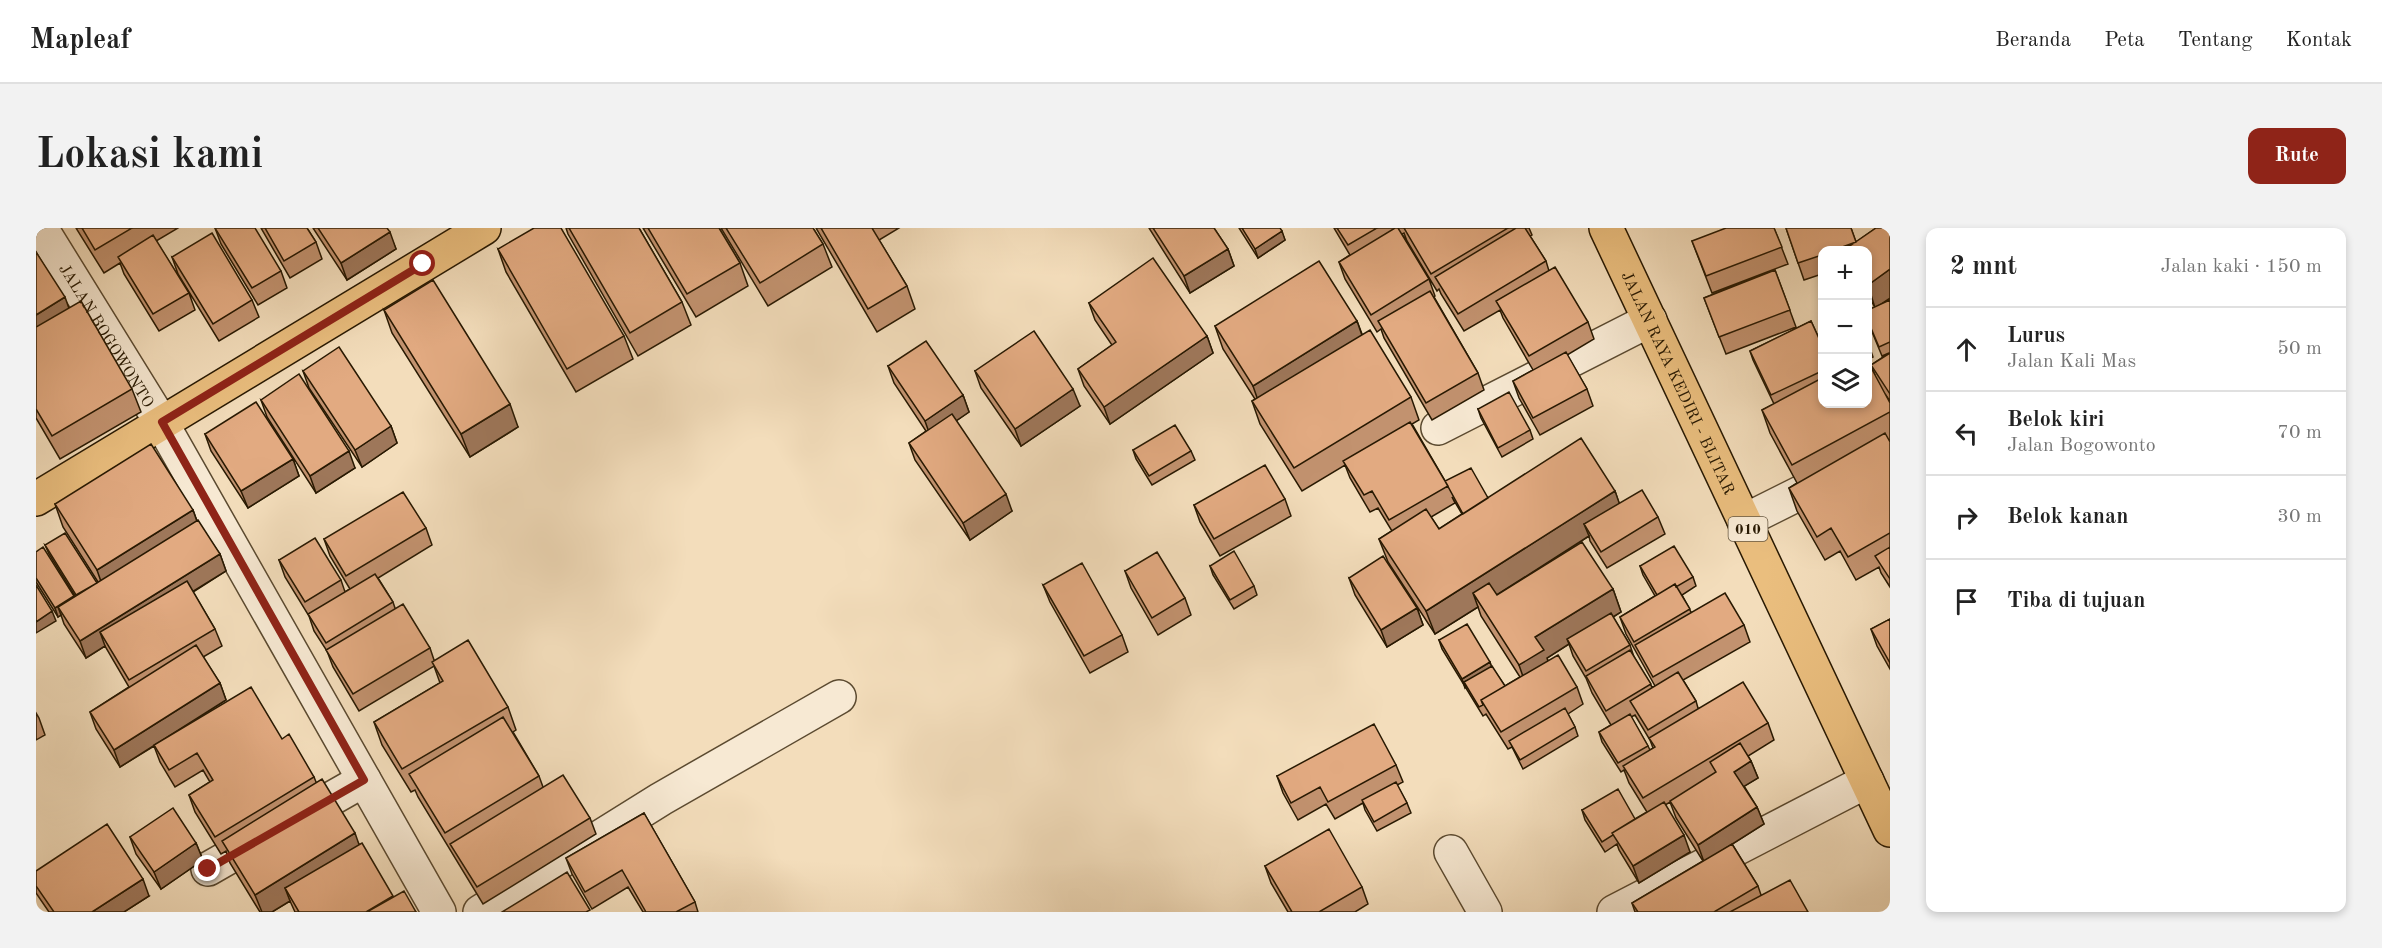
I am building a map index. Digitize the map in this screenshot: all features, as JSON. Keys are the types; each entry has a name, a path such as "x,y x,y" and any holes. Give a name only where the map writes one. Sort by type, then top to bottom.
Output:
{"main road":[{"path":"36,499 484,228"},
{"name":"JALAN RAYA KEDIRI - BLITAR","path":"1606,228 1890,830"}],"street":[{"name":"JALAN BOGOWONTO","path":"41,228 162,422 439,912"},
{"path":"1438,428 1650,320"},
{"path":"1744,521 1890,448"},
{"path":"480,912 661,799 839,697"},
{"path":"208,869 364,780"},
{"path":"1614,912 1867,781"},
{"path":"1451,852 1485,912"}],"building":[{"path":"82,228 132,228 95,250"},
{"path":"215,228 255,228 281,271 252,288"},
{"path":"265,228 307,228 316,242 284,261"},
{"path":"318,228 387,228 390,232 341,263"},
{"path":"534,228 561,228 624,336 567,369 498,249"},
{"path":"569,228 639,228 682,302 630,333"},
{"path":"648,228 719,228 740,263 687,294"},
{"path":"726,228 813,228 823,244 760,283"},
{"path":"821,228 872,228 907,286 868,309"},
{"path":"1153,228 1214,228 1228,249 1184,276"},
{"path":"1242,228 1280,228 1282,231 1255,249"},
{"path":"1337,228 1377,228 1348,245"},
{"path":"1398,228 1429,279 1371,315 1339,262"},
{"path":"1404,228 1508,228 1431,274"},
{"path":"1516,228 1525,228 1546,261 1458,314 1435,277"},
{"path":"1726,228 1774,228 1782,247 1706,276 1692,241"},
{"path":"1786,228 1851,228 1856,242 1845,246 1818,246 1818,256 1798,263"},
{"path":"1876,228 1890,228 1890,269 1872,282 1872,246 1850,246"},
{"path":"212,233 252,300 213,324 172,257"},
{"path":"153,235 189,293 153,314 118,257"},
{"path":"36,252 65,297 36,315"},
{"path":"1153,258 1207,336 1104,407 1078,369 1116,342 1089,303"},
{"path":"1319,261 1357,321 1253,386 1215,326"},
{"path":"1555,267 1588,322 1529,356 1496,301"},
{"path":"1775,270 1790,310 1719,337 1704,298"},
{"path":"433,280 510,404 461,434 384,310"},
{"path":"1430,291 1478,373 1426,403 1378,321"},
{"path":"1890,300 1890,342 1879,347 1872,330 1872,308"},
{"path":"81,301 132,389 52,436 36,409 36,327"},
{"path":"1811,321 1818,336 1818,373 1771,395 1750,351"},
{"path":"1370,330 1411,397 1294,468 1252,401"},
{"path":"1034,331 1073,389 1015,429 975,371"},
{"path":"926,341 963,395 925,421 888,366"},
{"path":"339,347 391,426 355,450 303,371"},
{"path":"1566,352 1587,389 1533,418 1513,381"},
{"path":"1890,353 1890,394 1872,367"},
{"path":"1872,369 1890,403 1890,412 1792,465 1762,410 1818,380 1818,408 1872,408"},
{"path":"299,374 349,451 310,476 261,400"},
{"path":"1509,392 1530,430 1498,448 1478,409"},
{"path":"256,402 293,459 241,491 205,434"},
{"path":"952,414 1006,494 963,523 909,443"},
{"path":"1410,422 1448,486 1389,520 1372,491 1364,495 1343,461"},
{"path":"1175,425 1191,451 1149,476 1133,450"},
{"path":"1885,433 1890,442 1890,533 1848,557 1831,528 1817,537 1789,488"},
{"path":"1581,438 1615,491 1426,611 1379,539 1426,509 1439,529"},
{"path":"151,444 193,510 97,570 55,504"},
{"path":"1265,465 1285,499 1214,539 1194,505"},
{"path":"1471,468 1488,498 1463,514 1445,481"},
{"path":"1642,490 1658,517 1601,552 1584,524"},
{"path":"403,492 426,528 346,576 324,539"},
{"path":"198,520 220,554 80,641 58,607"},
{"path":"65,533 97,583 76,595 45,545"},
{"path":"315,538 341,580 305,602 279,560"},
{"path":"1582,542 1613,589 1535,637 1544,650 1519,665 1473,593 1489,583 1497,595"},
{"path":"1674,546 1693,577 1657,595 1640,566"},
{"path":"43,547 74,596 55,608 36,578 36,552"},
{"path":"1890,547 1890,579 1875,556"},
{"path":"1234,551 1254,586 1230,600 1210,566"},
{"path":"1157,552 1185,598 1152,618 1125,571"},
{"path":"1383,556 1417,608 1381,630 1349,578"},
{"path":"1082,563 1122,635 1084,656 1043,585"},
{"path":"375,574 393,602 326,643 308,614"},
{"path":"187,581 215,629 129,680 100,632"},
{"path":"1675,584 1690,609 1634,642 1620,617"},
{"path":"36,585 52,611 36,622"},
{"path":"1725,593 1744,625 1653,677 1635,645"},
{"path":"403,604 430,648 353,694 326,650"},
{"path":"1611,613 1630,645 1586,671 1567,639"},
{"path":"1890,619 1890,663 1871,629"},
{"path":"1467,624 1490,662 1462,679 1439,640"},
{"path":"468,640 508,707 402,769 374,722 443,681 432,662"},
{"path":"196,645 220,683 114,750 90,712"},
{"path":"1630,650 1651,684 1606,711 1586,676"},
{"path":"1558,655 1577,687 1501,732 1481,700"},
{"path":"1492,666 1505,686 1481,700 1483,705 1479,707 1464,682"},
{"path":"1678,672 1696,701 1648,730 1630,701"},
{"path":"1743,682 1768,723 1643,798 1623,766 1655,747 1649,738"},
{"path":"251,687 282,739 289,734 314,777 215,837 189,795 213,780 197,753 169,770 154,745"},
{"path":"1565,708 1575,727 1520,760 1509,741"},
{"path":"1630,714 1648,746 1618,763 1599,732"},
{"path":"503,717 539,776 445,833 409,774"},
{"path":"1374,724 1396,765 1328,802 1320,787 1291,803 1277,776"},
{"path":"1740,743 1751,761 1734,772 1757,807 1698,845 1670,801 1716,772 1710,762"},
{"path":"563,775 590,818 477,887 450,844"},
{"path":"322,779 355,833 255,895 222,841"},
{"path":"1396,782 1407,803 1374,822 1362,800"},
{"path":"1618,789 1635,819 1602,842 1582,810"},
{"path":"1664,802 1684,835 1633,866 1612,833"},
{"path":"173,808 196,843 154,872 130,837"},
{"path":"644,813 695,902 676,912 646,912 622,870 585,892 566,858"},
{"path":"107,824 143,879 92,912 54,912 36,886 36,871"},
{"path":"1329,829 1362,887 1319,912 1292,912 1265,866"},
{"path":"362,843 393,896 366,912 299,912 285,888"},
{"path":"1732,844 1758,886 1714,912 1638,912 1632,903"},
{"path":"567,872 590,910 586,912 502,912"},
{"path":"1790,880 1808,912 1730,912"},
{"path":"404,891 416,912 367,912"}],"route":[{"path":"208,869 364,780 162,422 423,264"}]}
